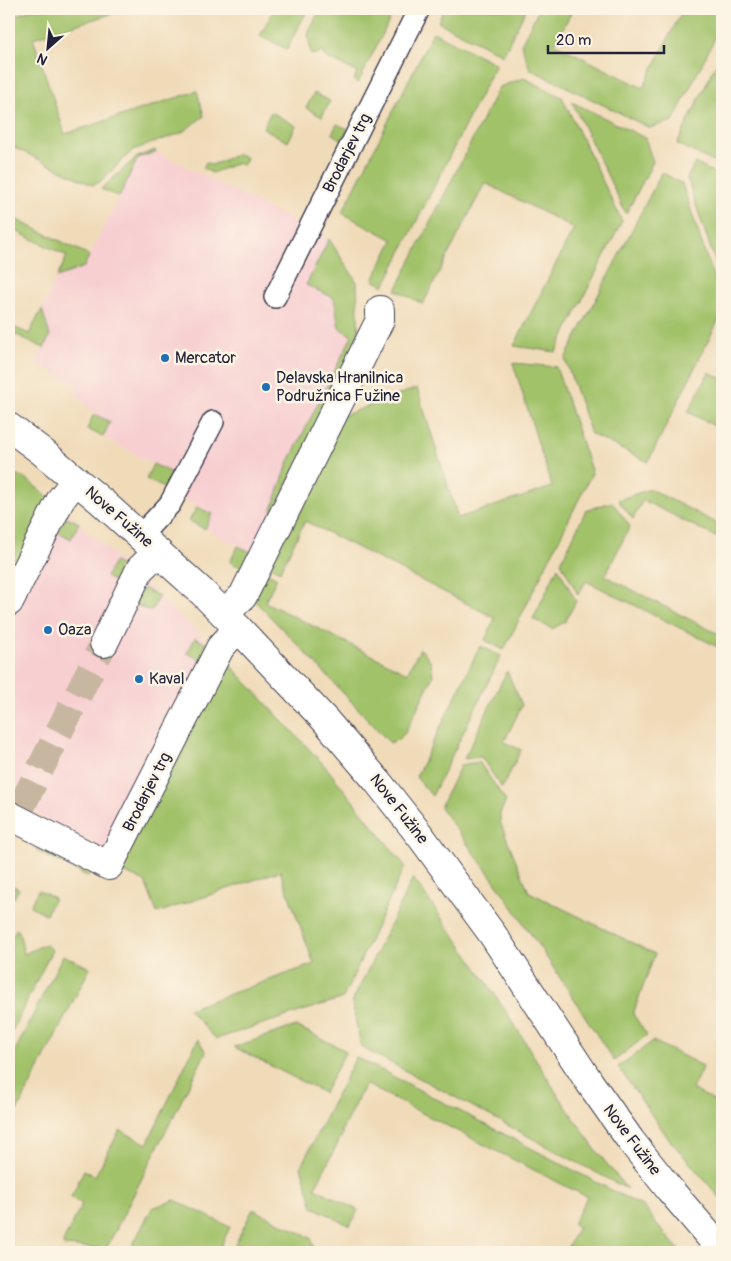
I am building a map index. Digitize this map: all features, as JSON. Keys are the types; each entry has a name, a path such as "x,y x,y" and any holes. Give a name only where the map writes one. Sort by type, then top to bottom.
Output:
{"street":[{"name":"Brodarjev trg","path":"14,819 109,866 220,648 243,596 380,320 380,310"},
{"name":"Nove Fužine","path":"9,427 76,480 149,544 231,621 331,727 422,838 493,934 590,1083 631,1141 722,1250"},
{"path":"9,602 61,499 76,480"},
{"path":"104,643 140,569 149,544"}],"lane":[{"name":"Brodarjev trg","path":"275,297 419,9"},
{"path":"149,544 212,422"}],"shaded area":[{"path":"156,152 329,239 357,282 359,340 253,553 205,529 212,514 164,488 171,473 103,437 110,422 100,417 75,395 79,386 36,363 50,336 42,309 57,277 84,267 138,158"},
{"path":"65,511 211,646 108,851 9,801 9,623"}],"green space":[{"path":"33,9 127,9 33,38 65,134 197,91 204,116 181,133 133,150 100,182 92,185 9,145 9,18"},
{"path":"274,9 308,9 287,49 260,36"},
{"path":"320,9 395,9 358,83 354,80 357,72 325,57 324,52 311,55 308,34"},
{"path":"444,9 526,9 503,55 438,22"},
{"path":"539,9 573,9 555,44 643,88 683,9 722,9 722,24 673,121 650,128 530,69 521,44"},
{"path":"433,32 496,64 384,286 373,280 393,240 342,213"},
{"path":"722,52 722,166 677,144"},
{"path":"524,78 562,97 622,221 556,352 514,346 574,228 485,183 423,304 396,290 499,87"},
{"path":"314,93 330,101 322,117 306,108"},
{"path":"572,102 645,138 653,162 626,214"},
{"path":"271,112 296,126 288,142 263,128"},
{"path":"337,124 348,129 343,140 332,134"},
{"path":"155,150 156,152 138,158 119,197 101,189 137,157"},
{"path":"238,154 247,158 242,166 238,163 212,173 203,168 206,162 212,165"},
{"path":"695,163 722,177 722,282 687,178"},
{"path":"662,172 682,184 722,303 722,313 648,462 591,434 565,359"},
{"path":"9,216 87,254 89,256 84,267 57,277 67,256 9,228"},
{"path":"329,239 357,282 359,340 265,529 289,461 352,336 339,328 334,298 306,285"},
{"path":"42,309 50,336 44,348 15,334 9,347 9,325 29,334"},
{"path":"513,363 556,367 592,473 504,650 485,640 495,618 305,521 280,571 267,564 342,416 417,388 458,518 552,487"},
{"path":"709,372 722,378 722,430 688,412"},
{"path":"94,414 110,422 103,437 87,429"},
{"path":"153,464 172,473 164,488 146,479"},
{"path":"9,471 26,479 51,499 9,584"},
{"path":"650,489 722,526 722,540 643,500 633,519 618,500"},
{"path":"612,502 630,526 605,576 722,636 722,649 586,581 578,595 561,562 586,510"},
{"path":"197,507 212,514 205,529 189,521"},
{"path":"63,515 79,523 71,539 55,530"},
{"path":"238,546 253,553 245,569 230,562"},
{"path":"114,562 130,570 122,585 106,577"},
{"path":"558,567 576,601 565,622 552,629 533,619"},
{"path":"264,571 277,578 265,602 407,673 420,649 426,655 431,664 433,676 405,733 399,739 390,743 252,598"},
{"path":"143,588 159,596 151,612 135,604"},
{"path":"195,638 211,646 203,661 187,653"},
{"path":"480,646 501,656 432,796 416,777"},
{"path":"232,667 325,766 405,866 343,998 216,1039 188,1009 314,964 280,871 157,913 145,882 117,869 217,671"},
{"path":"507,671 522,705 504,742 521,750 502,788 481,757 464,759"},
{"path":"479,762 506,801 500,813 500,822 529,892 655,954 633,1014 647,1035 614,1061 499,887 440,807 461,765"},
{"path":"41,843 93,869 89,877 37,851"},
{"path":"413,878 473,962 556,1092 595,1149 627,1189 361,1047 352,1002"},
{"path":"9,884 19,889 14,898 9,896"},
{"path":"38,890 54,898 46,914 30,906"},
{"path":"16,929 19,931 24,954 45,944 52,950 9,1037 9,939 11,940"},
{"path":"63,955 90,968 9,1127 9,1063"},
{"path":"296,1026 346,1051 324,1093 234,1047"},
{"path":"198,1039 206,1052 106,1249 64,1246 63,1242 82,1204 71,1197 84,1170 95,1176 120,1130 147,1144"},
{"path":"653,1041 703,1066 692,1089 722,1105 722,1200 668,1138 618,1067"},
{"path":"356,1057 644,1207 681,1252 565,1252 578,1227 573,1224 587,1197 365,1084 315,1188 358,1210 350,1226 313,1207 301,1166"},
{"path":"175,1200 230,1227 218,1252 129,1252 152,1208"},
{"path":"253,1209 311,1238 315,1252 231,1252"}],"tunnel":[{"path":"21,807 104,643"}],"place":[{"name":"Mercator","path":"165,358"},
{"name":"Delavska Hranilnica Podružnica Fužine","path":"266,387"},
{"name":"Oaza","path":"48,630"},
{"name":"Kaval","path":"139,679"}]}
